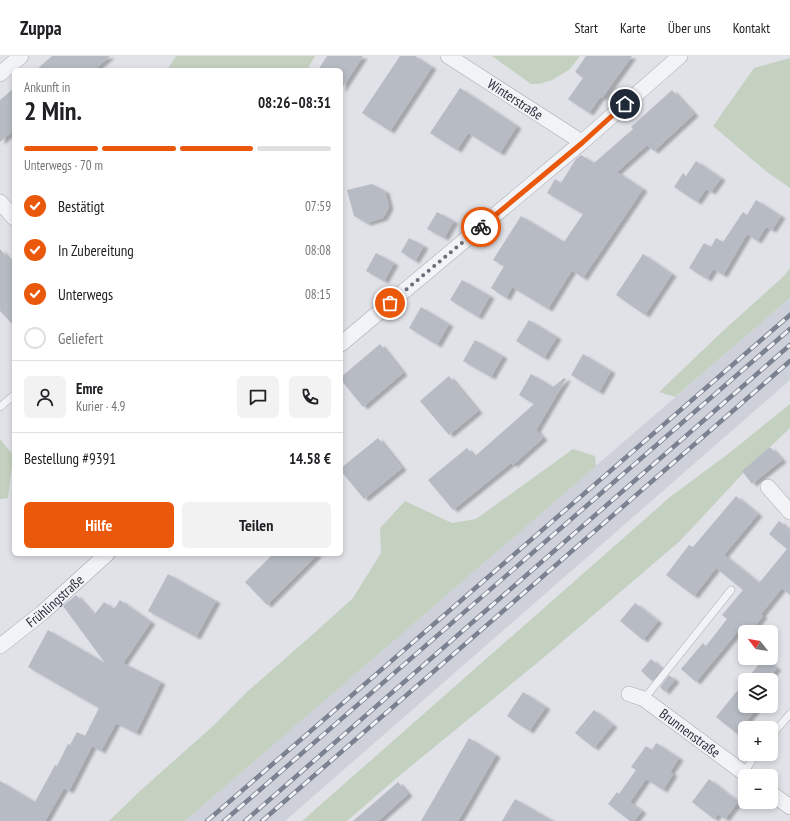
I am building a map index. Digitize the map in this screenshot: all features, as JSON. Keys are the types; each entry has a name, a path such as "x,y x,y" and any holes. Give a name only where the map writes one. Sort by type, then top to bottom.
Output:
{"street":[{"path":"0,74 21,56"},
{"name":"Winterstraße","path":"448,56 582,143"},
{"path":"343,342 582,143 680,56"},
{"path":"0,202 12,216"},
{"path":"768,487 790,512"},
{"name":"Frühlingstraße","path":"0,646 42,613 105,556"},
{"name":"Brunnenstraße","path":"629,694 644,699 739,769"},
{"path":"778,798 790,807"}],"lane":[{"path":"0,407 12,397"},
{"path":"644,699 731,590"},
{"path":"778,728 790,714"}],"shaded area":[{"path":"790,298 790,380 285,821 185,821"}],"green space":[{"path":"176,56 315,56 308,68 168,68"},
{"path":"492,56 580,56 569,70 552,80 539,84 531,84"},
{"path":"790,58 790,188 767,172 713,126 754,68"},
{"path":"790,268 790,298 675,397 659,392 725,329 784,276"},
{"path":"790,404 790,428 748,468 680,541 542,659 399,776 347,821 302,821 670,497 728,454"},
{"path":"0,439 12,454 12,464 8,498 0,499"},
{"path":"573,449 595,456 596,466 185,821 109,821 141,790 213,726 248,691 353,598 381,553 380,528 405,501 452,523 476,519"}],"building":[{"path":"52,56 110,56 96,68 38,68"},
{"path":"327,56 363,56 343,87 343,68 319,68"},
{"path":"400,56 415,56 432,67 390,131 362,113"},
{"path":"586,56 632,56 602,98 600,97 589,113 568,99 583,78 575,72"},
{"path":"460,88 517,126 500,153 468,133 457,150 430,133"},
{"path":"12,90 12,132 0,142 0,100"},
{"path":"672,90 694,114 654,151 647,145 617,172 643,189 583,278 572,270 548,309 512,287 506,298 491,288 504,266 493,260 521,216 564,242 583,214 547,193 555,179 561,183 576,159 581,155 594,163 633,129 631,127"},
{"path":"696,161 721,178 711,192 706,189 697,202 674,187 683,173 686,176"},
{"path":"372,184 385,191 389,207 383,218 367,223 354,216 347,190"},
{"path":"756,200 781,216 772,230 766,227 757,241 747,234 723,275 713,269 707,279 689,268 704,243 711,247 716,238 723,242 743,212 747,215"},
{"path":"437,212 454,221 444,238 427,229"},
{"path":"409,238 424,246 415,261 401,252"},
{"path":"0,249 12,263 12,324 0,311"},
{"path":"376,253 394,263 384,281 366,271"},
{"path":"643,254 672,274 645,315 616,295"},
{"path":"462,280 490,296 478,317 450,300"},
{"path":"421,307 449,324 437,345 409,328"},
{"path":"529,320 557,337 544,358 516,341"},
{"path":"475,340 503,356 491,377 463,361"},
{"path":"380,344 403,373 363,407 343,382 343,375"},
{"path":"583,354 611,371 599,392 571,375"},
{"path":"531,374 553,387 564,378 566,379 536,430 543,438 513,465 511,463 453,510 428,480 467,448 474,457 534,404 519,395"},
{"path":"449,376 478,411 449,435 420,401"},
{"path":"378,438 402,468 364,499 343,473 343,466"},
{"path":"770,447 782,460 752,484 742,471"},
{"path":"736,496 758,514 724,555 759,583 787,549 769,534 779,521 790,530 790,595 782,588 761,614 763,616 756,625 738,625 738,631 696,682 681,669 703,643 706,646 727,619 722,615 743,590 716,568 694,596 666,575 689,545 693,547"},
{"path":"271,556 316,556 267,605 245,582"},
{"path":"168,574 216,601 196,637 148,611"},
{"path":"76,595 94,615 104,602 114,609 120,600 151,622 123,663 161,682 136,733 116,723 101,751 92,746 69,791 64,788 45,821 0,821 0,781 35,802 55,765 57,766 68,744 70,745 77,732 85,736 99,708 28,667 48,630 105,663 63,606"},
{"path":"635,603 658,621 643,640 620,621"},
{"path":"651,659 662,669 652,681 641,671"},
{"path":"758,665 773,665 777,668 773,673 752,673"},
{"path":"669,675 675,680 665,692 660,687"},
{"path":"737,691 738,713 753,713 747,721 738,721 738,734 716,717"},
{"path":"523,692 546,707 529,731 507,716"},
{"path":"594,710 613,725 594,748 575,733"},
{"path":"469,738 496,755 465,809 458,821 421,821"},
{"path":"656,743 679,758 670,772 673,774 663,790 646,779 630,802 642,811 634,821 630,821 608,804 617,792 619,794 636,770 631,767 646,746 652,750"},
{"path":"709,779 738,802 725,819 718,814 714,819 692,802"},
{"path":"398,782 408,794 378,821 353,821"},
{"path":"515,799 553,821 502,821"}],"railway":[{"path":"207,821 790,315"},
{"path":"224,821 790,329"},
{"path":"245,821 790,345"},
{"path":"262,821 790,361"}],"way so far":[{"path":"390,303 481,227"}],"route":[{"path":"481,227 582,143 625,104"}]}
